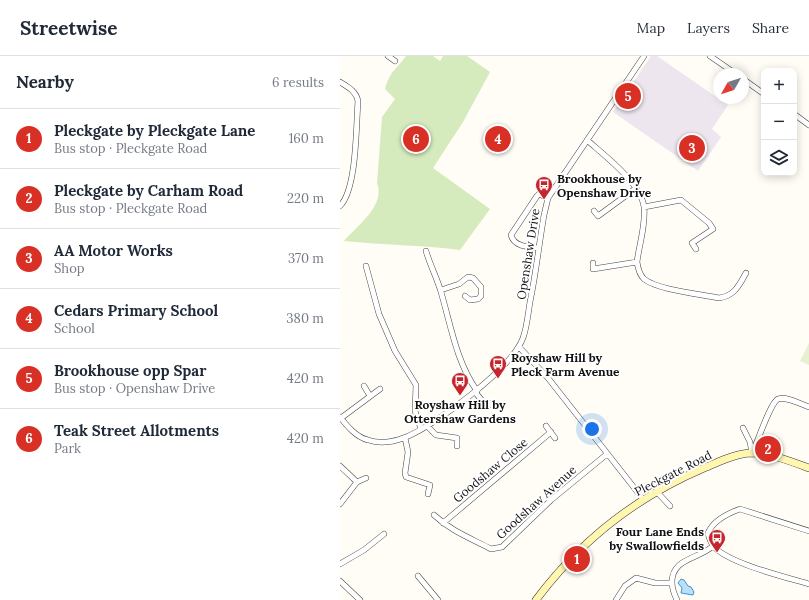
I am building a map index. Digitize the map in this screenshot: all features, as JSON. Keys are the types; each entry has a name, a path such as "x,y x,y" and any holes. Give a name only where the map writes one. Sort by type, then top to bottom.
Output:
{"main road":[{"name":"Pleckgate Road","path":"536,600 564,565 605,526 643,500 689,474 726,459 752,453 781,458 809,468"}],"street":[{"path":"388,56 395,61"},
{"name":"Openshaw Drive","path":"340,418 357,435 368,440 382,442 405,438 427,426 476,392 499,370 519,347 526,328 548,198 644,56"},
{"path":"710,56 727,68"},
{"path":"340,82 352,90 357,96 358,101 353,169 349,190 344,202 340,206"},
{"path":"749,83 761,92"},
{"path":"797,116 809,125"},
{"path":"588,140 627,178 642,199 644,207 637,262 638,270 643,278 651,283 719,298 728,296 736,290 746,273"},
{"path":"594,212 598,216 635,189"},
{"path":"539,248 518,244 512,240 511,235 537,196 539,194 548,198"},
{"path":"644,207 681,200 709,223 713,229 692,243 696,249"},
{"path":"426,251 433,273 441,290 460,361 466,375 484,403 489,405 492,403"},
{"path":"592,263 593,269 637,262"},
{"path":"366,266 379,314 395,351 416,385 415,411 421,429"},
{"path":"441,290 459,284 468,277 473,278 481,287 481,296 478,299 470,300 465,296"},
{"path":"519,347 548,378 643,500"},
{"path":"364,386 370,396"},
{"path":"340,418 380,389"},
{"path":"752,453 775,401 783,399 809,407"},
{"path":"427,426 436,435 457,438 457,446"},
{"path":"546,426 556,438"},
{"path":"743,428 752,447 752,453"},
{"name":"Goodshaw Close","path":"443,523 551,432"},
{"path":"405,438 408,452 405,473 406,477 430,485 428,494"},
{"name":"Goodshaw Avenue","path":"434,515 457,533 491,548 502,547 551,500 607,454"},
{"path":"340,466 357,482"},
{"path":"340,504 357,482 366,478"},
{"path":"657,492 670,506"},
{"path":"809,531 740,509 732,512 710,528 708,533 713,546 737,560 809,584"},
{"path":"340,564 364,550 384,534"},
{"path":"678,600 672,584 674,570 691,557 703,554 713,546"},
{"path":"418,576 438,600"},
{"path":"616,600 625,586 636,578 655,583 672,584"},
{"path":"340,581 360,600"}],"shaded area":[{"path":"651,56 657,56 713,95 713,104 728,105 712,129 721,137 698,171 613,112"}],"green space":[{"path":"406,56 433,56 440,61 443,56 467,56 490,72 463,122 433,168 490,209 460,250 344,241 369,215 377,199 379,191 377,183 382,117 395,99 385,89 391,74"},
{"path":"809,343 809,365 800,361"}],"water":[{"path":"681,579 691,587 694,592 693,595 681,593 682,588 678,583"}],"place":[{"name":"Brookhouse opp Spar","path":"628,96"},
{"name":"Teak Street Allotments","path":"416,139"},
{"name":"Cedars Primary School","path":"498,139"},
{"name":"AA Motor Works","path":"692,148"},
{"name":"Brookhouse by Openshaw Drive","path":"544,200"},
{"name":"Royshaw Hill by Pleck Farm Avenue","path":"498,379"},
{"name":"Royshaw Hill by Ottershaw Gardens","path":"460,396"},
{"name":"Pleckgate by Carham Road","path":"768,449"},
{"name":"Four Lane Ends by Swallowfields","path":"717,553"},
{"name":"Pleckgate by Pleckgate Lane","path":"577,559"}]}
